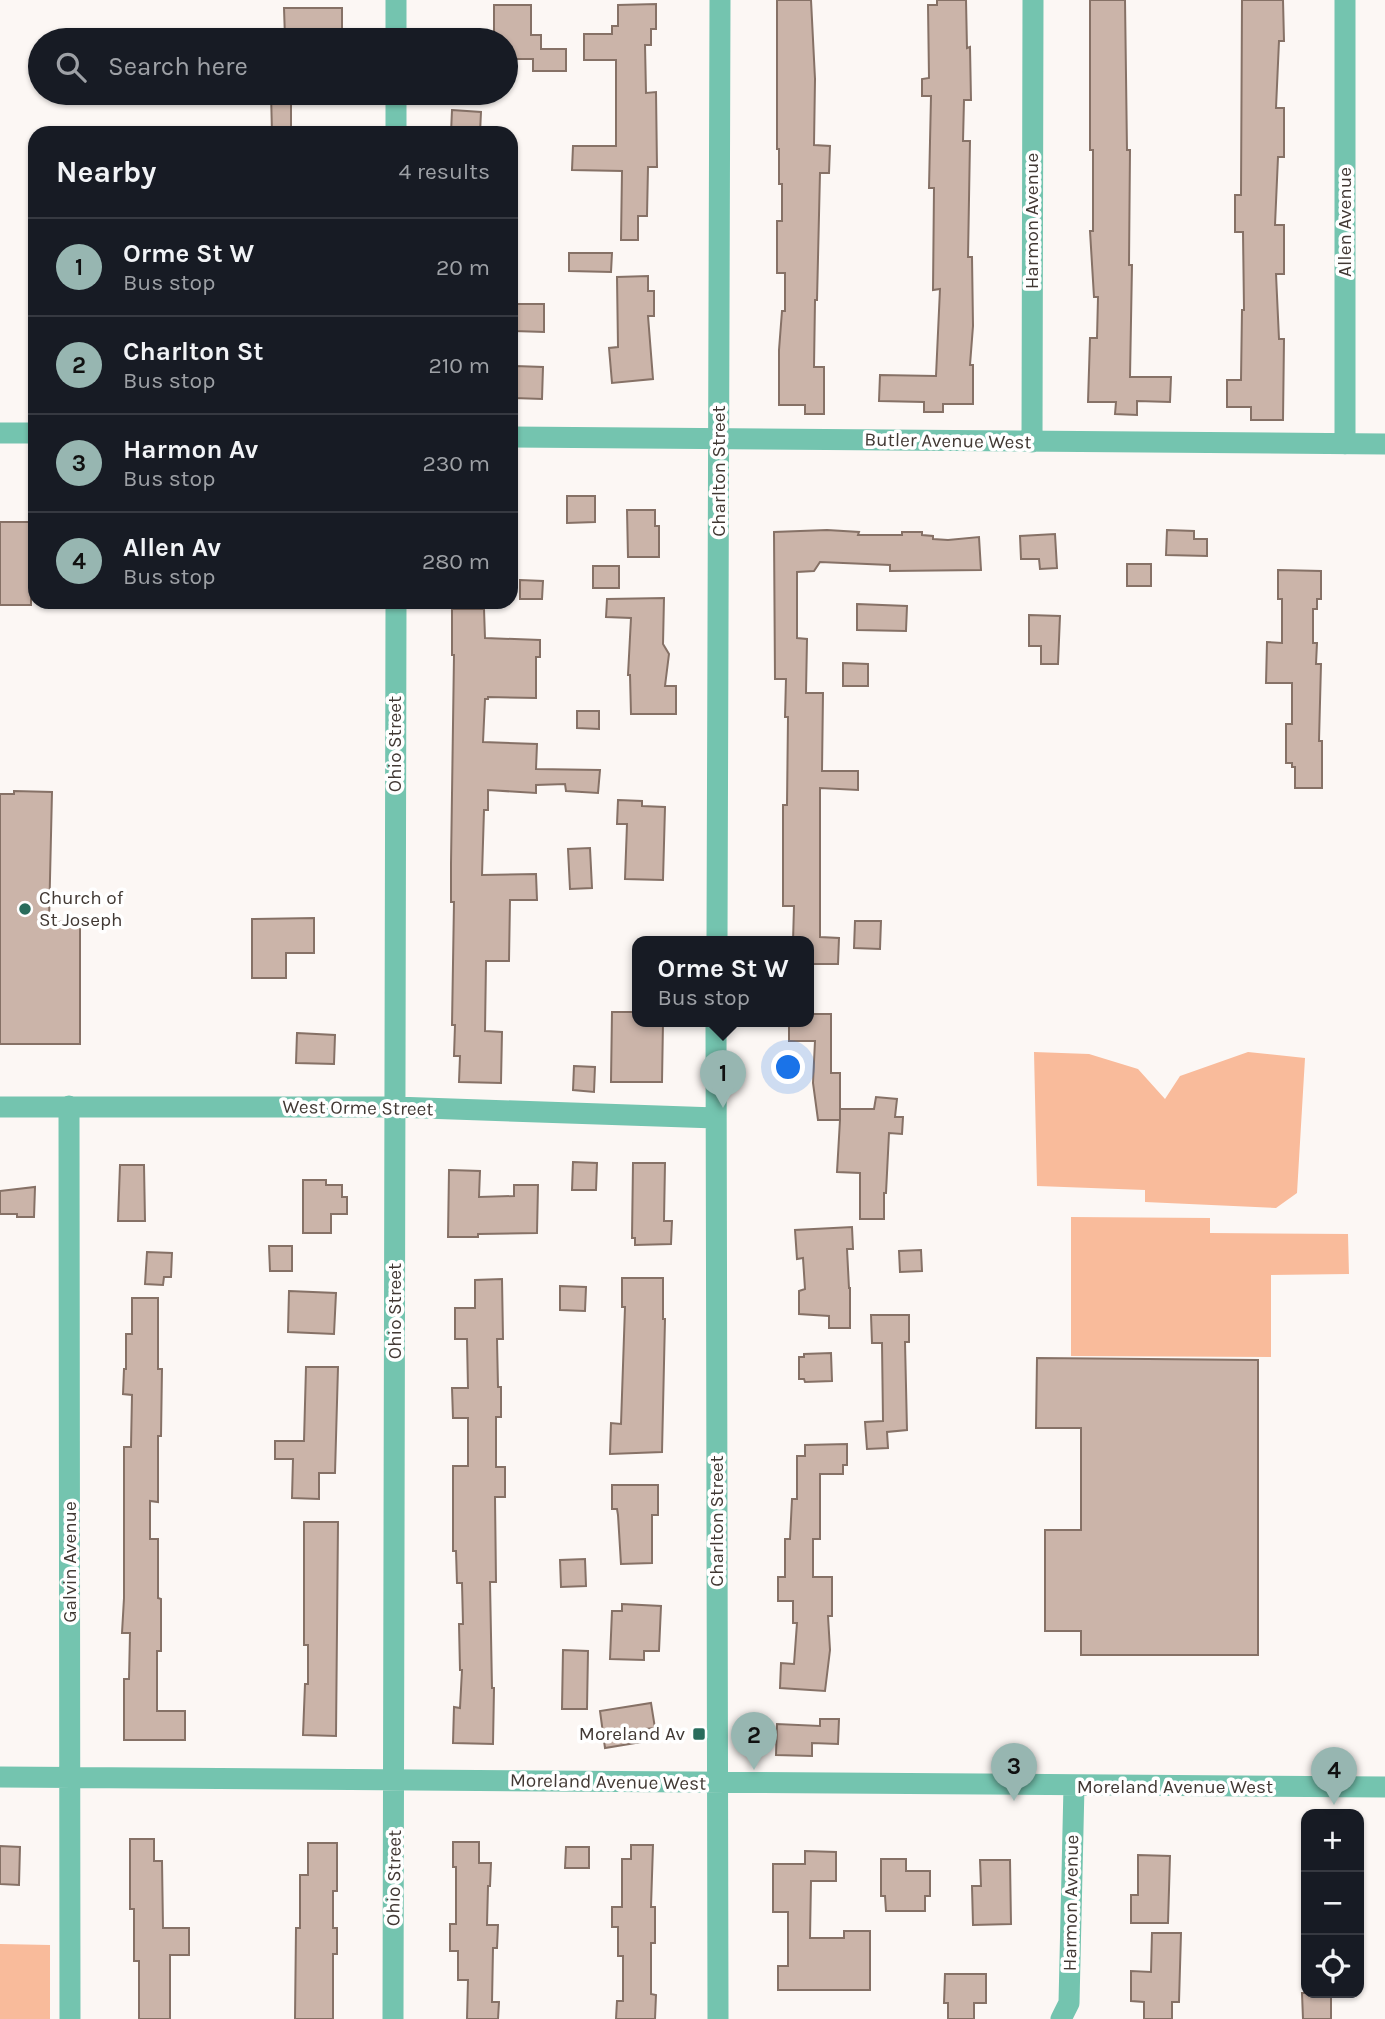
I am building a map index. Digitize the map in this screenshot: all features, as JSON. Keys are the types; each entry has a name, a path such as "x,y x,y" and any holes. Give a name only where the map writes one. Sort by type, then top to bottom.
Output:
{"street":[{"path":"396,0 396,28"},
{"name":"Charlton Street","path":"717,936 720,0"},
{"name":"Harmon Avenue","path":"1032,0 1032,442"},
{"name":"Allen Avenue","path":"1345,0 1345,444"},
{"path":"396,105 396,126"},
{"path":"0,433 28,433"},
{"name":"Butler Avenue West","path":"518,437 1385,444"},
{"name":"Ohio Street","path":"393,2019 396,609"},
{"name":"Charlton Street","path":"716,1027 719,2019"},
{"name":"Galvin Avenue","path":"69,1106 70,2019"},
{"name":"West Orme Street","path":"0,1107 395,1107 716,1118"},
{"name":"Moreland Avenue West","path":"0,1777 1385,1787"},
{"name":"Harmon Avenue","path":"1061,2019 1069,2003 1074,1786"}],"shaded area":[{"path":"1034,1052 1089,1054 1138,1069 1165,1099 1180,1076 1248,1052 1305,1058 1297,1193 1276,1208 1145,1202 1145,1190 1037,1186"},
{"path":"1071,1217 1210,1218 1210,1233 1348,1234 1349,1274 1271,1275 1271,1357 1071,1356"},
{"path":"0,1944 50,1945 50,2019 0,2019"}],"building":[{"path":"777,0 811,0 815,79 814,145 830,146 829,173 820,173 815,300 814,367 824,367 824,414 805,414 805,405 779,405 779,350 782,311 785,311 785,273 777,273 777,221 782,221 782,184 779,184 777,149"},
{"path":"937,0 966,0 971,100 964,100 963,141 970,141 968,257 972,257 973,326 970,365 973,365 973,404 943,404 943,412 924,412 924,402 879,401 880,375 936,376 940,289 933,290 934,188 929,188 931,96 922,96 922,79 929,78 928,5 937,5"},
{"path":"1090,0 1125,0 1127,150 1130,150 1129,265 1132,265 1130,377 1171,377 1170,402 1137,401 1137,415 1115,414 1116,402 1088,402 1090,338 1097,338 1098,297 1094,297 1090,231 1093,231 1093,150 1090,150"},
{"path":"1242,0 1283,0 1284,41 1279,41 1276,108 1284,108 1284,157 1278,157 1275,225 1284,225 1284,274 1276,274 1279,339 1284,339 1283,420 1251,420 1251,407 1227,407 1227,380 1241,380 1244,310 1243,232 1235,232 1235,195 1241,195"},
{"path":"656,4 656,29 651,29 651,45 645,45 646,93 656,92 657,167 648,167 647,216 638,216 638,240 621,240 622,171 572,170 573,146 616,146 616,60 584,60 584,34 612,34 612,26 618,26 618,5"},
{"path":"494,5 531,5 531,35 541,35 541,49 566,49 566,71 533,71 533,59 518,59 518,28 494,28"},
{"path":"284,8 342,8 342,28 285,28"},
{"path":"271,105 291,105 291,126 272,126"},
{"path":"452,110 481,112 480,126 451,126"},
{"path":"569,253 612,253 611,272 569,271"},
{"path":"648,276 648,291 654,291 654,316 648,316 653,379 612,383 609,348 618,347 617,277"},
{"path":"518,304 544,304 544,332 518,331"},
{"path":"518,366 543,367 542,399 518,398"},
{"path":"567,496 595,496 595,522 567,523"},
{"path":"627,510 655,510 655,526 659,526 659,557 628,557"},
{"path":"0,522 28,522 28,605 0,605"},
{"path":"827,530 859,532 858,535 902,535 902,532 922,532 922,535 933,536 933,539 948,540 979,537 981,570 890,571 890,565 820,562 814,571 797,572 797,638 807,639 806,693 823,693 822,771 858,771 858,790 820,788 820,937 839,938 838,964 814,964 814,936 793,936 794,906 783,906 783,805 787,805 788,717 785,717 786,679 775,679 774,532"},
{"path":"1167,530 1194,531 1194,539 1207,539 1207,556 1166,555"},
{"path":"1055,534 1057,568 1040,569 1039,559 1021,559 1020,536"},
{"path":"1127,564 1151,564 1151,586 1127,586"},
{"path":"593,566 619,566 619,588 593,588"},
{"path":"1278,570 1321,571 1321,599 1317,599 1317,609 1313,609 1313,643 1317,643 1316,664 1321,664 1319,741 1322,741 1322,788 1295,788 1295,767 1292,767 1292,763 1286,763 1286,724 1292,724 1292,683 1266,683 1267,642 1282,643 1282,599 1278,599"},
{"path":"520,580 543,581 542,599 520,599"},
{"path":"664,598 663,644 669,654 665,686 676,686 676,714 631,714 628,675 631,618 606,617 607,599"},
{"path":"857,604 907,606 906,631 857,630"},
{"path":"452,609 484,609 485,638 540,640 540,657 536,657 536,698 485,699 483,742 537,744 536,769 600,770 598,793 566,791 565,784 536,785 536,793 488,790 488,810 484,810 482,875 536,874 537,900 510,900 509,961 486,961 485,1031 502,1032 501,1083 459,1082 460,1056 454,1056 454,902 451,902 454,655"},
{"path":"1029,615 1060,616 1058,664 1041,664 1041,646 1029,646"},
{"path":"843,663 868,664 868,686 843,686"},
{"path":"577,711 599,711 599,729 577,728"},
{"name":"Church of St Joseph","path":"14,791 52,792 49,922 80,921 80,1044 0,1044 0,794 14,794"},
{"path":"618,800 642,801 642,806 665,807 663,880 625,879 627,824 617,824"},
{"path":"590,848 592,888 570,889 568,849"},
{"path":"314,918 314,953 286,953 286,978 252,978 252,919"},
{"path":"855,921 881,921 880,949 854,948"},
{"path":"612,1012 632,1012 632,1027 663,1027 662,1082 611,1082"},
{"path":"814,1014 831,1014 831,1073 840,1073 840,1109 874,1109 876,1097 897,1099 895,1117 903,1117 902,1134 889,1133 884,1219 860,1219 860,1173 837,1172 840,1120 818,1120 813,1083 815,1041 789,1041 789,1027 814,1027"},
{"path":"297,1033 335,1035 334,1064 296,1063"},
{"path":"574,1066 595,1067 594,1092 573,1090"},
{"path":"573,1162 597,1163 596,1190 572,1190"},
{"path":"633,1163 665,1163 664,1221 672,1221 671,1244 635,1245 635,1238 632,1238"},
{"path":"120,1165 144,1165 145,1221 118,1221"},
{"path":"449,1170 480,1171 479,1197 514,1196 514,1185 538,1185 537,1233 448,1237"},
{"path":"303,1180 326,1180 326,1185 342,1185 342,1197 347,1197 347,1214 331,1214 331,1233 303,1233"},
{"path":"35,1187 34,1217 0,1214 0,1191"},
{"path":"852,1227 853,1249 847,1249 850,1328 829,1328 829,1316 799,1314 799,1291 805,1289 803,1258 797,1259 795,1230"},
{"path":"269,1246 292,1246 292,1271 270,1271"},
{"path":"921,1250 922,1271 900,1272 899,1251"},
{"path":"147,1252 172,1253 171,1277 164,1277 163,1285 145,1284"},
{"path":"622,1278 663,1278 665,1319 662,1452 610,1454 611,1423 621,1424 625,1307 622,1307"},
{"path":"502,1279 503,1339 497,1339 501,1417 496,1417 496,1467 505,1467 505,1497 495,1497 496,1582 490,1582 493,1744 453,1743 454,1707 460,1708 462,1670 459,1624 463,1624 462,1583 457,1583 456,1551 453,1551 453,1466 468,1466 468,1418 453,1418 452,1388 468,1388 467,1339 455,1339 455,1308 475,1308 475,1280"},
{"path":"560,1286 586,1287 585,1311 560,1310"},
{"path":"289,1291 336,1293 334,1334 288,1332"},
{"path":"132,1298 158,1298 158,1369 162,1369 161,1436 158,1436 158,1502 150,1501 150,1539 158,1539 158,1598 161,1599 161,1651 157,1651 157,1711 185,1711 185,1740 124,1740 124,1679 129,1679 130,1633 122,1633 124,1447 131,1447 132,1395 123,1394 126,1334 132,1334"},
{"path":"871,1315 909,1315 909,1342 905,1342 907,1430 887,1432 888,1448 867,1449 865,1422 883,1421 882,1343 872,1343"},
{"path":"831,1353 832,1381 805,1382 804,1379 799,1379 799,1357 804,1357 804,1354"},
{"path":"1037,1358 1258,1360 1258,1655 1081,1655 1081,1631 1045,1631 1045,1530 1081,1530 1081,1428 1036,1428"},
{"path":"306,1367 338,1367 335,1473 319,1473 319,1499 292,1498 293,1459 275,1459 275,1441 304,1441"},
{"path":"847,1444 847,1465 843,1465 843,1474 820,1474 820,1539 813,1539 813,1577 832,1577 832,1616 828,1616 830,1650 825,1691 780,1688 781,1663 794,1664 797,1623 793,1623 793,1601 778,1601 778,1577 785,1577 785,1539 790,1539 792,1499 797,1499 797,1456 805,1456 805,1445"},
{"path":"612,1485 658,1485 658,1515 652,1515 652,1563 621,1564 618,1515 617,1509 612,1509"},
{"path":"304,1522 338,1522 336,1736 303,1735 305,1684 308,1684 308,1645 304,1645"},
{"path":"585,1559 586,1586 561,1587 560,1560"},
{"path":"622,1604 661,1606 659,1651 644,1651 644,1660 610,1659 612,1611 622,1611"},
{"path":"563,1650 588,1651 587,1709 562,1709"},
{"path":"651,1703 655,1728 646,1729 648,1741 605,1748 600,1711"},
{"path":"820,1719 839,1719 838,1744 812,1743 812,1756 776,1755 777,1724 820,1726"},
{"path":"130,1839 154,1839 154,1861 162,1861 163,1928 189,1928 189,1955 170,1955 170,2019 139,2019 139,1961 134,1961 134,1909 130,1909"},
{"path":"453,1842 479,1842 479,1863 491,1863 487,1925 498,1925 497,1948 493,1948 492,2002 499,2002 498,2019 467,2019 468,1980 458,1980 458,1951 450,1951 450,1924 456,1924"},
{"path":"308,1843 337,1843 337,1891 333,1891 333,1928 337,1928 337,1954 333,1954 333,2019 295,2019 296,1928 300,1928 300,1875 308,1875"},
{"path":"631,1845 653,1845 651,1907 655,1907 655,1943 651,1943 651,1994 656,1995 655,2019 616,2019 617,2001 623,2001 623,1956 618,1956 618,1927 612,1927 612,1907 622,1907 622,1859 631,1859"},
{"path":"0,1846 20,1847 19,1885 0,1884"},
{"path":"566,1847 589,1847 589,1868 565,1868"},
{"path":"805,1851 836,1852 836,1881 811,1881 810,1938 844,1938 844,1931 870,1931 870,1990 778,1990 778,1966 788,1966 788,1912 773,1912 773,1864 805,1864"},
{"path":"1138,1855 1170,1856 1168,1923 1131,1923 1131,1895 1138,1895"},
{"path":"881,1859 906,1859 906,1871 930,1871 930,1896 925,1896 925,1911 886,1911 885,1896 881,1896"},
{"path":"980,1860 1010,1860 1011,1924 973,1925 972,1886 981,1886"},
{"path":"1152,1933 1181,1933 1179,2002 1172,2002 1172,2019 1144,2019 1144,2002 1131,2001 1131,1971 1151,1972"},
{"path":"945,1974 986,1974 986,2003 974,2003 974,2019 948,2019 948,2003 944,2003"},
{"path":"1302,1998 1331,1998 1331,2019 1303,2019"}],"place":[{"name":"Church of St Joseph","path":"25,909"},
{"name":"Orme St W","path":"723,1108"},
{"name":"Moreland Av","path":"699,1734"},
{"name":"Charlton St","path":"754,1770"},
{"name":"Harmon Av","path":"1014,1801"},
{"name":"Allen Av","path":"1334,1805"}]}
